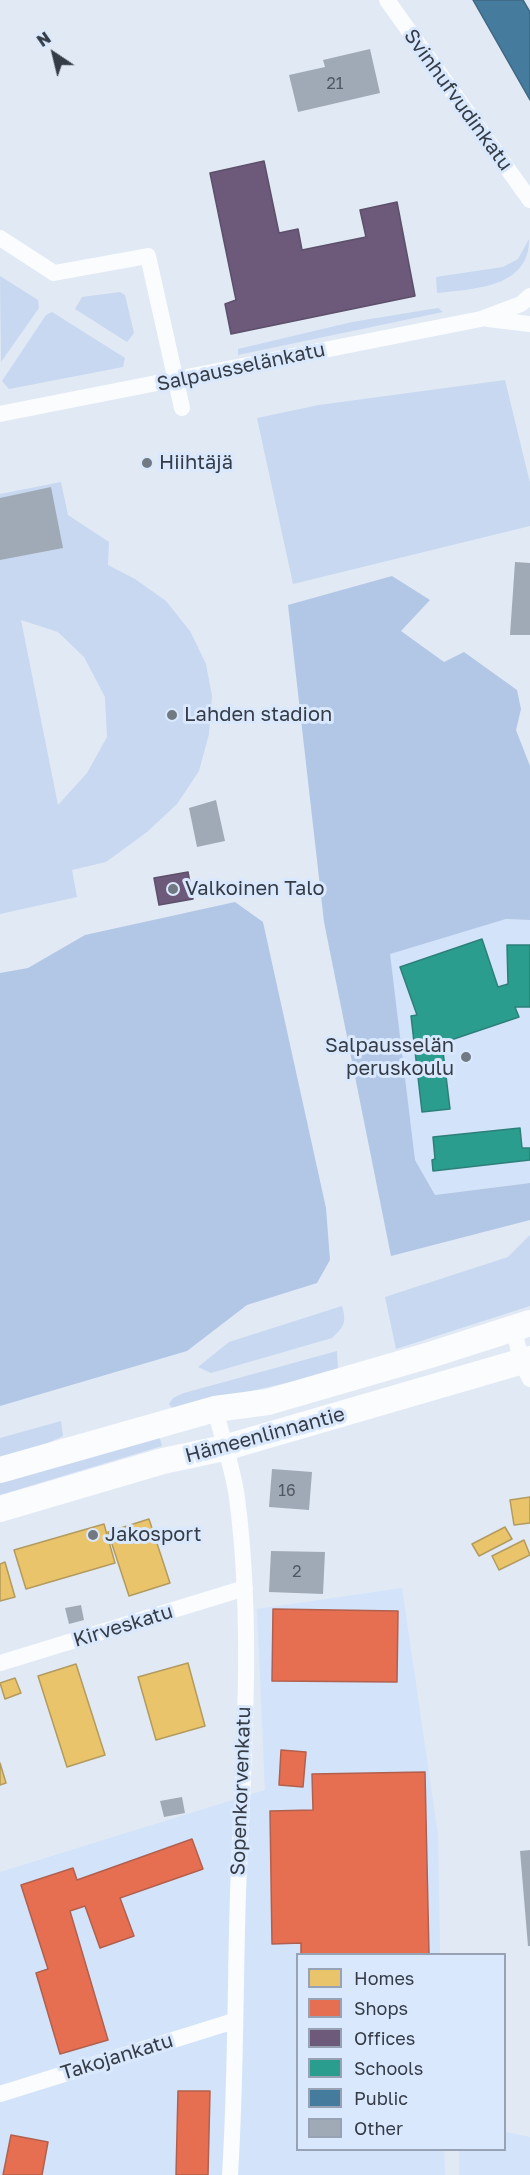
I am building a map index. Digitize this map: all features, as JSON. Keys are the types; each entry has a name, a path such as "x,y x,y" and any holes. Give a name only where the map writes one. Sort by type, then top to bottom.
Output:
{"main road":[{"name":"Hämeenlinnantie","path":"0,1470 215,1409 268,1402 522,1326"},
{"name":"Hämeenlinnantie","path":"0,1509 163,1461 224,1449 440,1385 527,1366"}],"street":[{"name":"Svinhufvudinkatu","path":"387,0 530,200"},
{"path":"0,238 54,273 148,256 182,408"},
{"name":"Salpausselänkatu","path":"0,414 481,319 521,304 530,296"},
{"name":"Salpausselänkatu","path":"481,319 530,324"},
{"path":"522,1326 527,1366"},
{"name":"Sopenkorvenkatu","path":"215,1409 236,1494 245,1588 244,1720 234,2021 235,2097 230,2175"},
{"name":"Kirveskatu","path":"0,1663 245,1588"},
{"name":"Takojankatu","path":"0,2094 234,2021"}],"shaded area":[{"path":"529,239 527,256 520,268 509,277 481,287 437,293 436,277 503,267 518,259"},
{"path":"0,276 38,300 39,308 1,362"},
{"path":"120,292 125,295 134,333 127,342 75,309 82,297"},
{"path":"438,308 443,312 238,355 238,349 352,322"},
{"path":"52,312 125,358 123,367 9,389 2,381 46,315"},
{"path":"505,380 530,483 530,526 293,584 257,418 319,405"},
{"name":"Lahden stadion","path":"61,482 68,515 109,542 108,565 135,579 166,601 190,631 206,664 212,696 209,734 199,771 177,804 147,832 106,862 72,870 77,897 0,914 0,494","holes":["21,620 58,632 84,657 105,697 107,737 87,773 58,805"]},
{"path":"392,576 430,600 401,631 444,662 464,652 517,690 521,709 516,730 530,766 530,920 506,919 390,954 415,1160 435,1195 530,1183 530,1220 391,1256 324,922 288,605"},
{"path":"235,902 263,922 326,1208 330,1260 317,1283 247,1305 187,1351 0,1406 0,973 28,968 85,935"},
{"name":"Salpausselän peruskoulu","path":"506,919 530,920 530,1183 435,1195 415,1160 389,953"},
{"path":"530,1235 530,1306 396,1349 385,1297 508,1257"},
{"path":"342,1306 343,1324 332,1338 211,1373 198,1367 229,1342"},
{"path":"337,1351 338,1371 173,1409 169,1404 173,1398 184,1393"},
{"path":"61,1421 63,1436 33,1450 0,1460 0,1438"},
{"path":"159,1436 162,1446 0,1495 0,1482"},
{"path":"402,1588 438,1835 440,1953 296,1953 296,2151 444,2151 445,2175 0,2175 0,1872 265,1790 257,1609"},
{"path":"506,2132 530,2137 530,2175 459,2175 459,2151 506,2151"}],"building: Homes":[{"path":"530,1497 530,1523 514,1525 510,1500"},
{"path":"149,1519 170,1583 129,1596 108,1532"},
{"path":"104,1524 115,1563 26,1589 14,1550"},
{"path":"505,1527 512,1539 479,1556 472,1544"},
{"path":"524,1540 530,1555 499,1570 492,1556"},
{"path":"5,1562 15,1597 0,1601 0,1564"},
{"path":"188,1663 205,1726 156,1740 138,1677"},
{"path":"76,1664 105,1755 67,1767 38,1676"},
{"path":"15,1678 21,1693 5,1699 0,1683"},
{"path":"0,1763 6,1783 0,1785"}],"building: Shops":[{"path":"273,1609 398,1611 397,1682 272,1681"},
{"path":"281,1750 306,1752 303,1787 279,1785"},
{"path":"425,1772 429,1953 301,1953 301,1943 272,1944 270,1811 313,1810 312,1774"},
{"path":"192,1839 203,1869 120,1898 134,1936 100,1948 85,1906 70,1911 108,2040 60,2054 36,1973 48,1969 21,1885 73,1868 77,1880"},
{"path":"178,2091 210,2091 208,2175 176,2175"},
{"path":"11,2135 48,2142 42,2175 3,2175"}],"building: Offices":[{"path":"264,161 279,233 298,229 302,250 366,237 360,210 397,202 415,296 231,334 225,304 236,300 210,173"},
{"name":"Valkoinen Talo","path":"188,872 193,899 159,905 154,878"}],"building: Schools":[{"path":"482,939 498,987 508,984 507,945 530,945 530,1007 515,1007 519,1017 442,1043 450,1109 422,1112 411,1016 417,1015 400,967"},
{"path":"520,1128 522,1148 530,1148 530,1160 433,1171 432,1160 435,1159 433,1137"}],"building: Public":[{"path":"473,0 523,0 530,12 530,100"}],"building: Other":[{"path":"370,49 380,93 298,112 289,75 325,67 323,60"},
{"path":"51,487 63,548 0,560 0,498"},
{"path":"515,562 530,563 530,635 510,635"},
{"path":"216,800 225,841 197,847 189,808"},
{"path":"272,1469 312,1472 309,1510 269,1507"},
{"path":"271,1551 325,1552 323,1594 269,1592"},
{"path":"81,1605 84,1620 69,1624 65,1608"},
{"path":"182,1797 185,1813 164,1817 160,1801"},
{"path":"530,1850 530,1946 528,1946 520,1851"}],"place":[{"name":"Hiihtäjä","path":"147,463"},
{"name":"Lahden stadion","path":"172,715"},
{"name":"Valkoinen Talo","path":"173,889"},
{"name":"Salpausselän peruskoulu","path":"466,1057"},
{"name":"Jakosport","path":"93,1535"}]}
